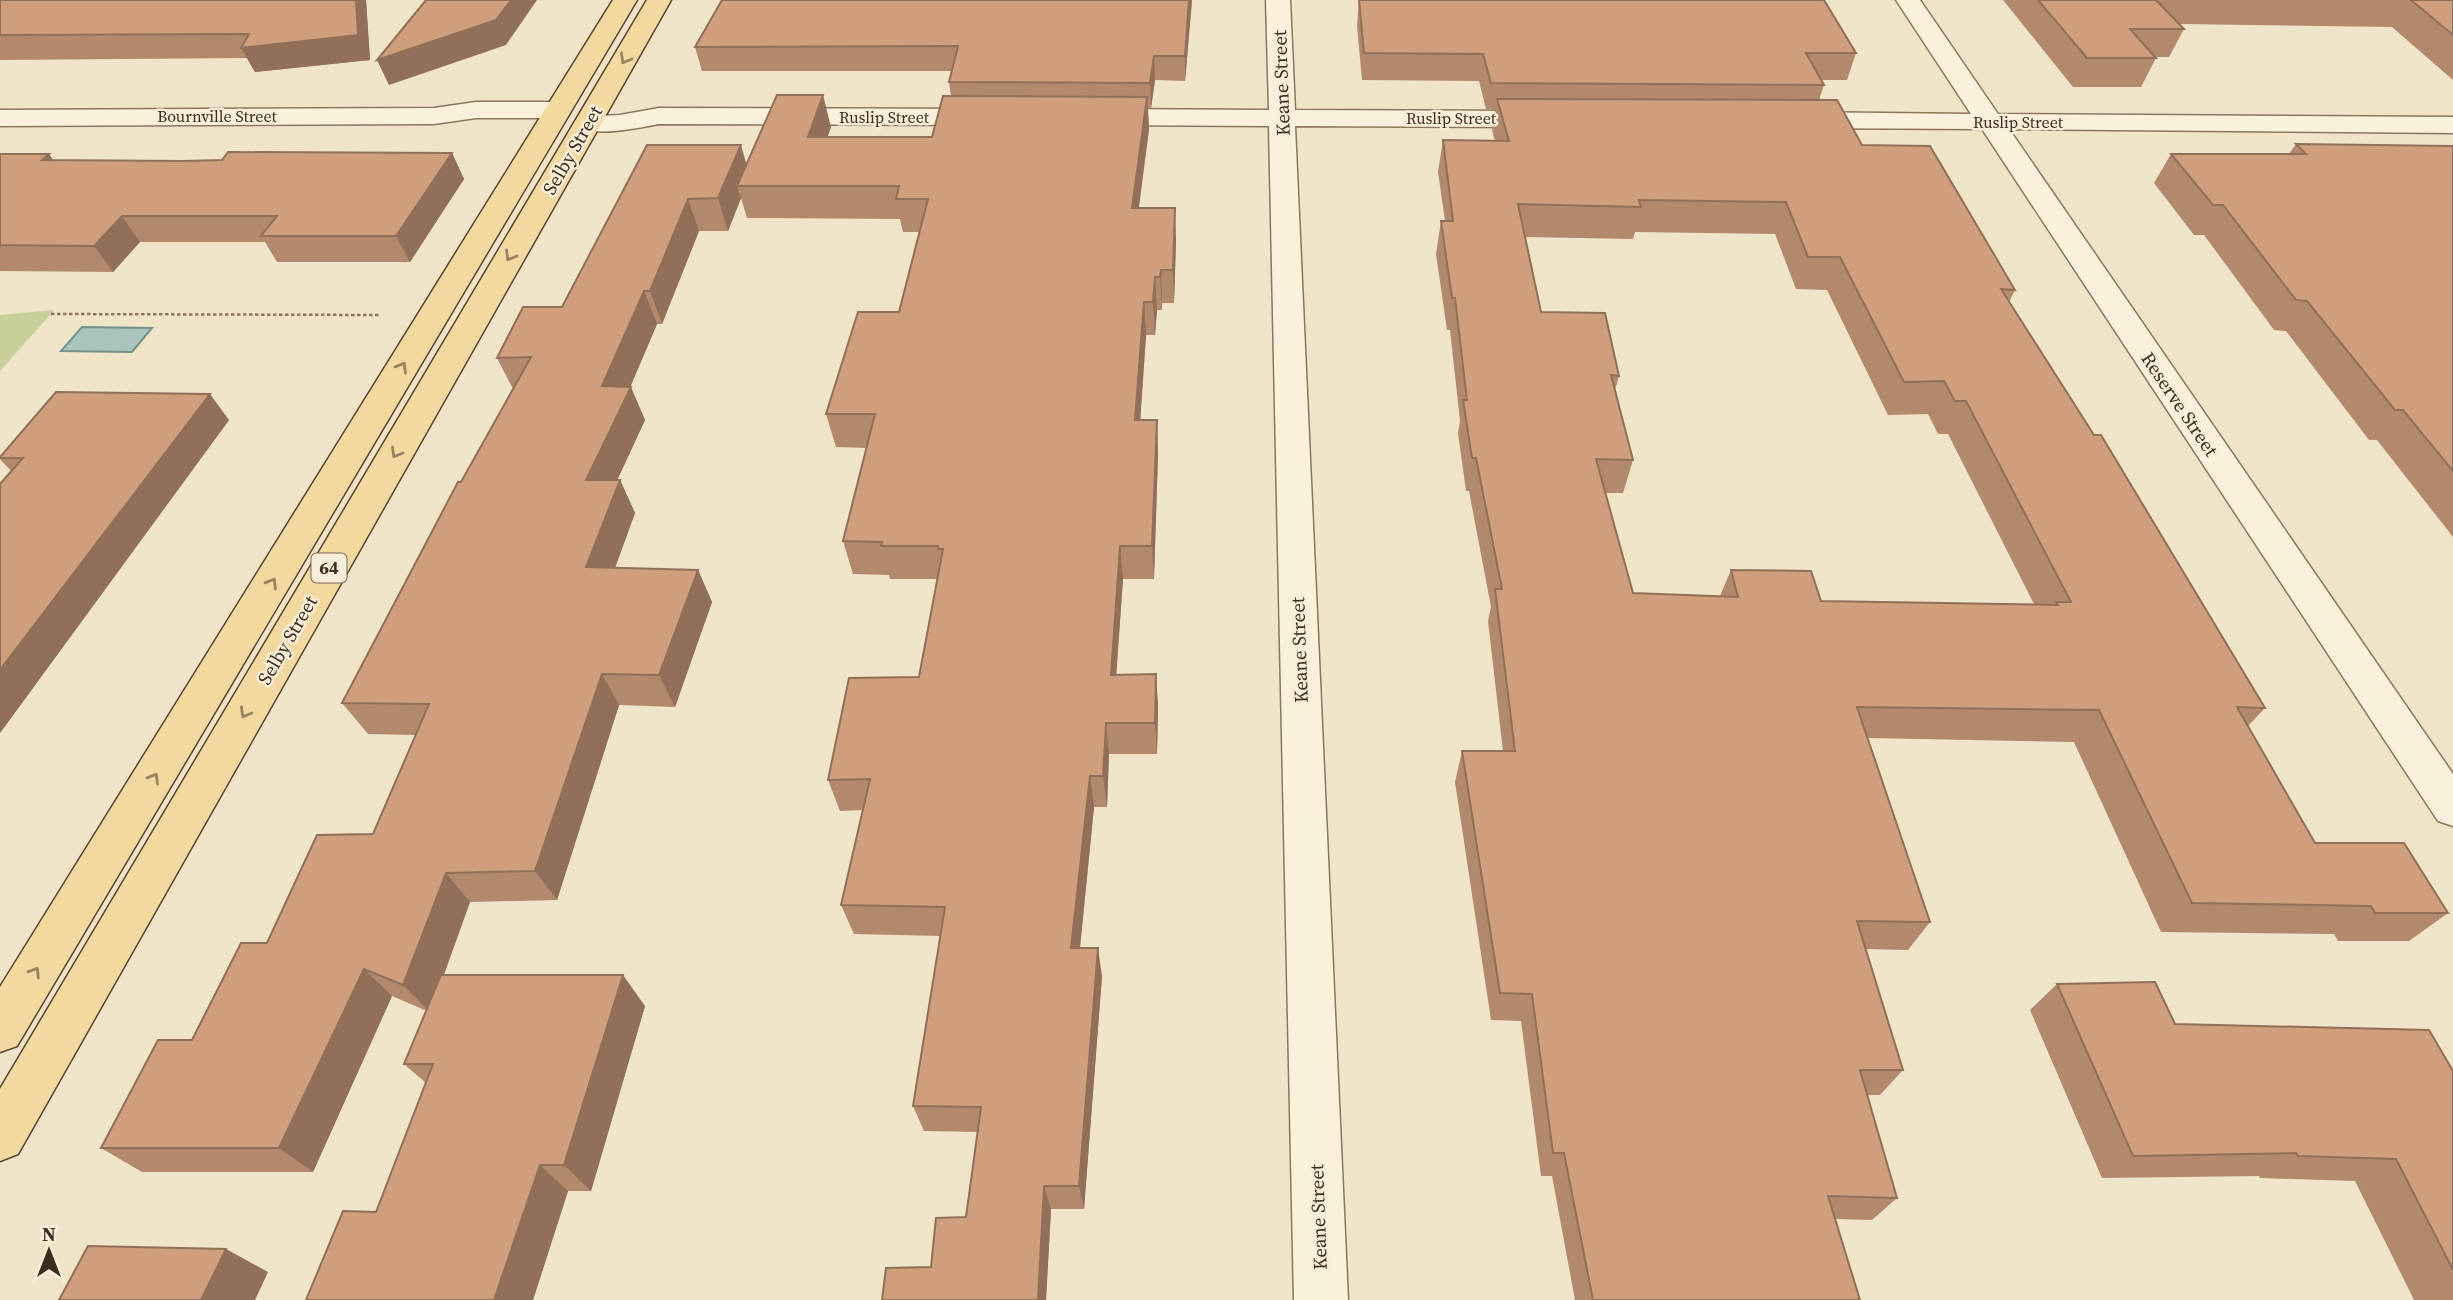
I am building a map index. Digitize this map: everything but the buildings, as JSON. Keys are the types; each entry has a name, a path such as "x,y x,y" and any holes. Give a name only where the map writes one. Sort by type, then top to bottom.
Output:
{"main road":[{"name":"Selby Street","path":"0,1136 572,117 625,0"},
{"name":"Selby Street","path":"0,1030 433,315 572,117 659,0"}],"street":[{"name":"Keane Street","path":"1278,0 1321,1300"},
{"name":"Reserve Street","path":"1908,0 2453,808"},
{"name":"Bournville Street","path":"0,118 434,116 466,123 572,117"},
{"name":"Ruslip Street","path":"572,117 620,123 659,116 1019,117"},
{"name":"Ruslip Street","path":"1074,117 1578,119"},
{"name":"Ruslip Street","path":"1770,120 2453,125"}],"path":[{"path":"51,314 433,315"}],"green space":[{"path":"54,310 51,314 0,371 0,315"}],"water":[{"path":"82,327 152,328 132,352 61,351"}]}
